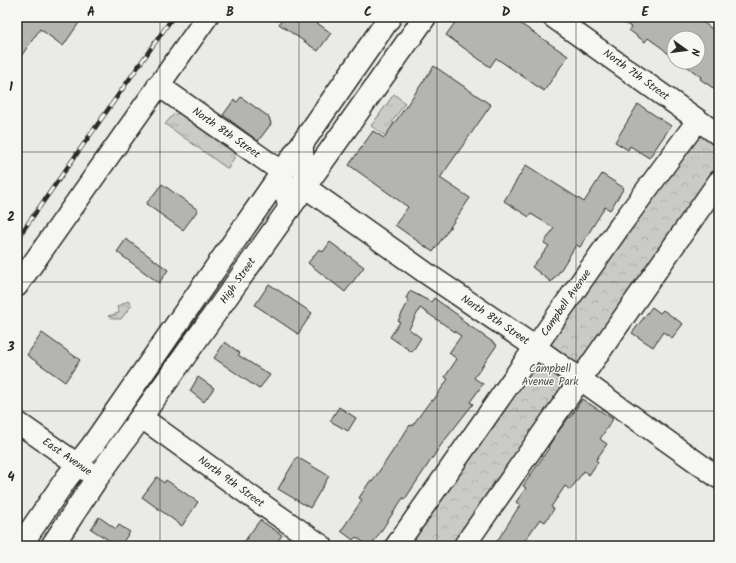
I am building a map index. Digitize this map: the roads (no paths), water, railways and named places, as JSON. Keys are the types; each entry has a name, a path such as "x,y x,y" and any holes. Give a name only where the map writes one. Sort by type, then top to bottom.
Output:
{"highway":[{"path":"20,546 77,464 92,446 390,17"},
{"name":"High Street","path":"52,546 97,478 426,17"}],"street":[{"path":"17,286 207,17"},
{"name":"North 7th Street","path":"553,17 588,40 719,135"},
{"name":"North 8th Street","path":"158,85 282,172"},
{"name":"Campbell Avenue","path":"396,546 620,226 698,120"},
{"path":"302,144 305,187"},
{"path":"282,172 289,210"},
{"path":"464,546 581,381 719,181"},
{"name":"North 8th Street","path":"305,187 426,273 535,347 719,478"},
{"name":"North 9th Street","path":"141,417 322,546"},
{"name":"East Avenue","path":"17,422 97,478"}],"railway":[{"path":"17,239 173,17"}],"park label":[{"name":"Campbell Avenue Park","path":"550,375"}]}
